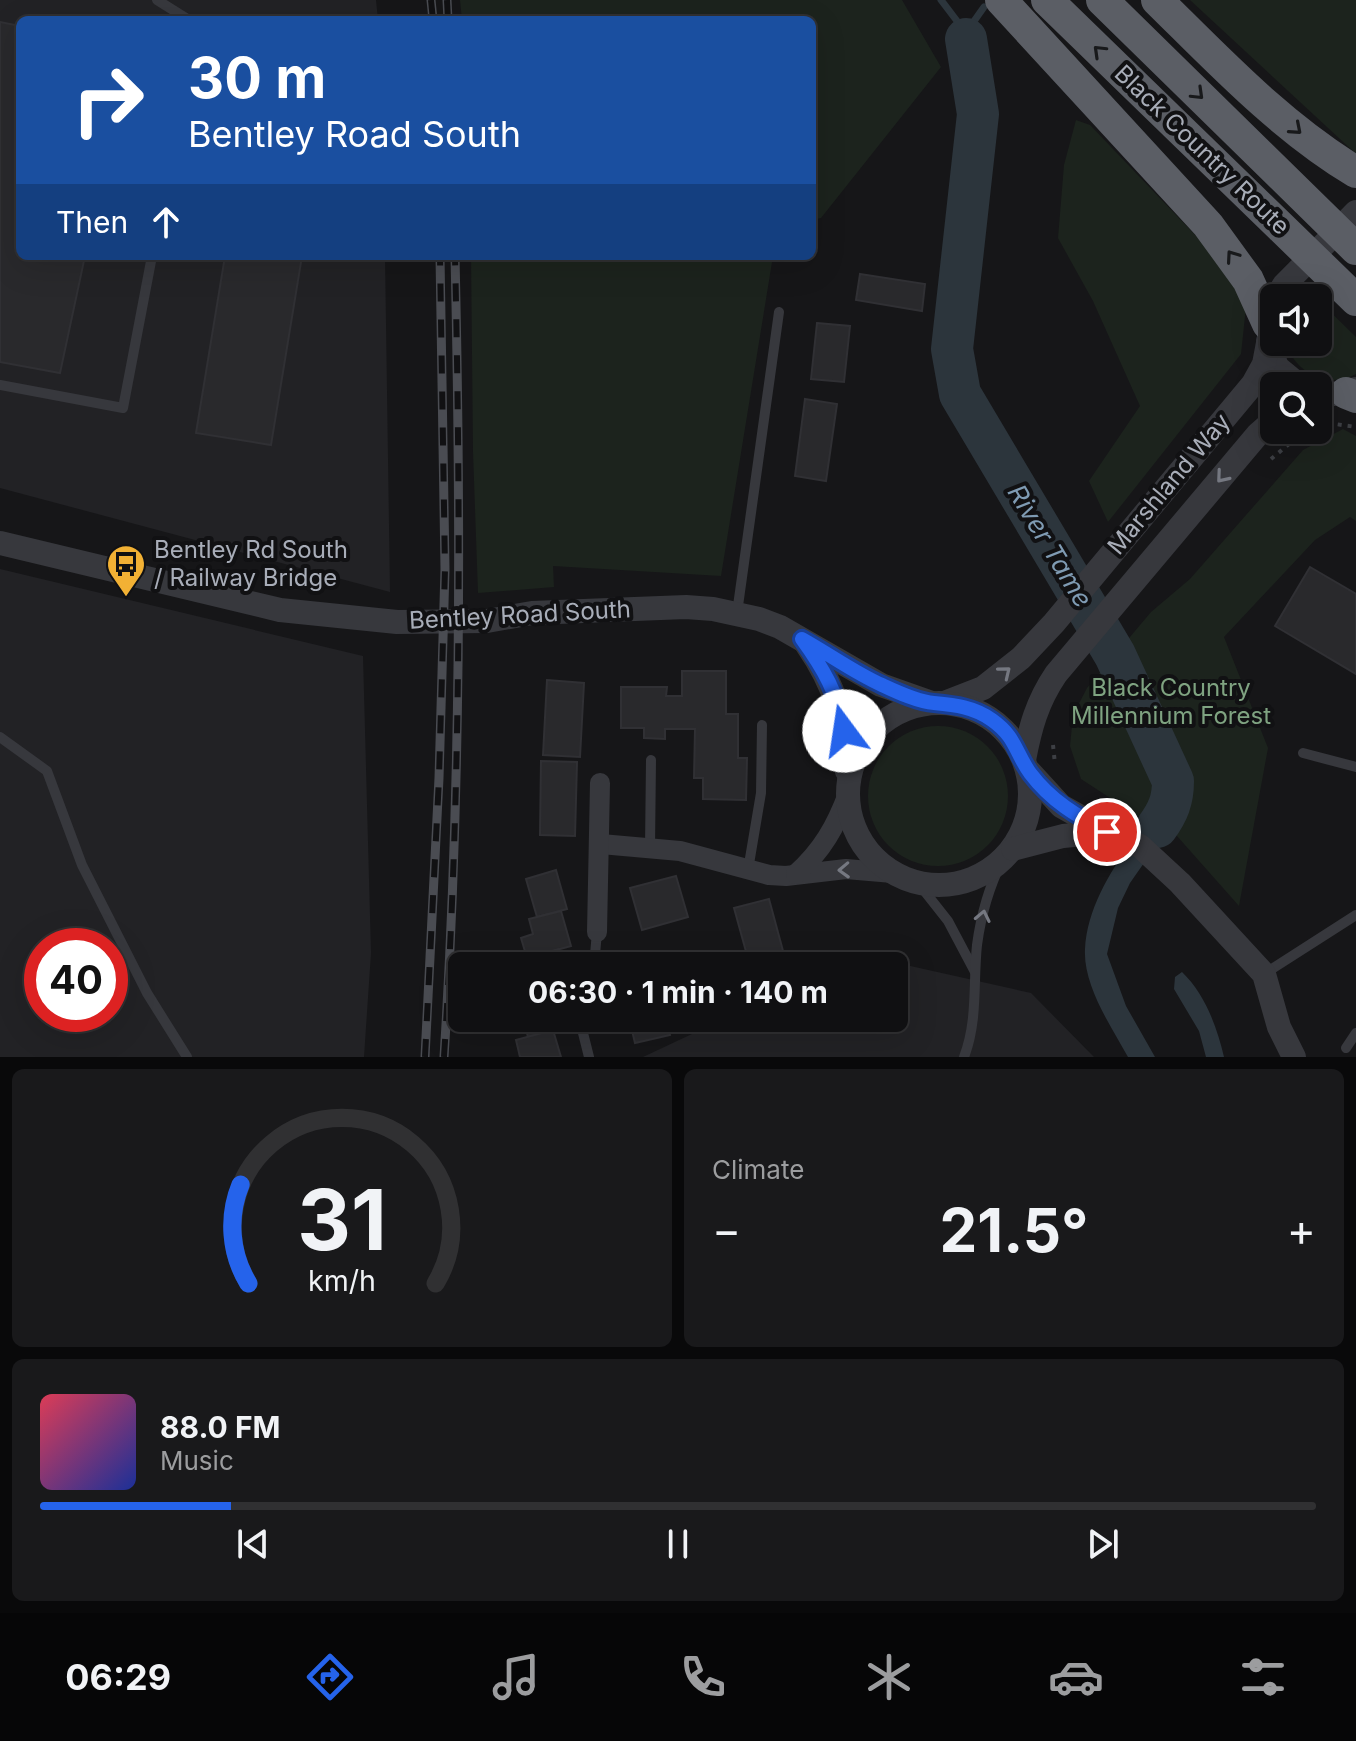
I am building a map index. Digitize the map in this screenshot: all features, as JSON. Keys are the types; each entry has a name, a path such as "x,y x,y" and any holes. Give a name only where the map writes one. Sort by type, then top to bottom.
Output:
{"highway":[{"path":"1001,0 1208,225 1260,298"},
{"name":"Black Country Route","path":"1047,0 1356,300"},
{"name":"Black Country Route","path":"1102,0 1356,249"},
{"path":"1157,0 1265,103 1309,140 1356,172"}],"street":[{"path":"1290,284 1296,274 1356,212"},
{"name":"Marshland Way","path":"938,703 983,688 1003,675 1054,623 1253,384 1265,356"},
{"name":"Marshland Way","path":"1026,765 1032,720 1056,674 1260,432"},
{"name":"Bentley Road South","path":"0,543 280,610 397,622 487,621 532,613 686,607 737,613 780,627 881,685 938,703"},
{"path":"802,639 822,666 842,715 854,827 864,846 893,873 918,883 960,884 981,876 1008,855 1063,836 1111,833"},
{"path":"796,874 829,837 848,792 857,754 883,722 908,708 938,703 968,707 990,718 1007,733 1026,765 1061,806 1140,846 1161,864 1264,974 1279,1027 1294,1057"},
{"path":"1008,855 1026,825 1031,799 1026,765"},
{"path":"597,932 600,783"},
{"path":"601,844 696,854 769,875 846,869 893,873"}],"lane":[{"path":"157,0 183,16"},
{"path":"0,385 123,408 151,260"},
{"path":"737,613 779,312"},
{"path":"748,870 762,777 762,725"},
{"path":"0,737 47,771 82,865 147,993 187,1057"},
{"path":"1303,753 1356,767"},
{"path":"650,848 651,760"},
{"path":"964,1057 973,1024 978,944 987,899 1008,855"},
{"path":"918,883 948,921 976,974"},
{"path":"1264,974 1356,915"},
{"path":"595,952 597,932"},
{"path":"583,1032 589,1057"},
{"path":"1346,1048 1356,1033"}],"path":[{"path":"1332,424 1356,427"},
{"path":"1052,741 1057,770"}],"shaded area":[{"path":"0,0 376,0 378,16 16,16 16,260 385,260 390,592 0,488"},
{"path":"0,569 363,656 371,953 364,1057 0,1057"},
{"path":"1161,778 1184,778 1181,803 1169,827 1130,883 1118,908 1107,954 1126,1006 1155,1057 1128,1057 1106,1019 1088,977 1087,934 1107,879 1156,806"},
{"path":"908,966 1031,993 1094,1057 643,1057 696,1032 908,1032"},
{"path":"1182,972 1209,1012 1224,1057 1206,1057 1199,1031 1174,989 1175,977"}],"green space":[{"path":"460,0 902,0 941,67 821,218 816,219 816,16 462,16"},
{"path":"1190,0 1356,0 1356,153 1354,152"},
{"path":"1076,120 1090,125 1220,261 1246,307 1241,354 1108,522 1089,481 1140,406 1093,301 1058,238 1064,165"},
{"path":"471,260 772,260 721,576 553,566 554,587 478,593"},
{"path":"1332,314 1356,337 1356,374 1332,380 1332,372 1308,372 1292,356 1332,356"},
{"name":"Black Country Millennium Forest","path":"1343,429 1356,436 1356,521 1350,517 1315,540 1224,637 1268,748 1239,906 1169,827 1181,803 1161,798 1147,822 1081,779 1070,746 1073,715 1087,688 1151,612 1190,579 1303,450 1314,444 1332,444 1332,435"},
{"path":"938,726 965,732 987,747 1002,769 1008,796 1002,823 987,845 965,860 938,866 911,860 889,845 874,823 868,796 874,769 889,747 911,732"}],"building":[{"path":"0,22 16,25 16,260 84,260 60,373 0,362"},
{"path":"224,260 301,260 271,445 196,433"},
{"path":"860,274 925,284 922,311 856,300"},
{"path":"817,323 850,326 844,382 811,379"},
{"path":"805,399 837,404 826,481 795,476"},
{"path":"1310,567 1356,594 1356,674 1275,626"},
{"path":"682,671 726,671 726,714 738,714 738,758 747,758 746,800 703,799 703,778 694,778 695,729 665,729 665,739 644,738 644,728 621,728 621,687 667,687 666,696 682,696"},
{"path":"547,680 584,683 580,757 543,755"},
{"path":"541,761 577,762 575,836 540,835"},
{"path":"556,870 567,909 537,917 526,879"},
{"path":"676,876 688,917 642,930 630,888"},
{"path":"769,899 783,952 746,952 734,908"},
{"path":"561,911 571,946 549,952 525,952 521,938 533,934 529,919"},
{"path":"527,1032 546,1032 528,1037"},
{"path":"554,1032 561,1057 520,1057 516,1040"},
{"path":"632,1032 669,1032 670,1035 635,1043"}],"waterway":[{"path":"941,0 966,39"},
{"name":"River Tame","path":"966,39 984,7"},
{"name":"River Tame","path":"966,39 978,114 952,349 960,394 1115,655 1173,781 1169,806 1157,827"}],"railway":[{"path":"431,0 433,16"},
{"path":"447,0 448,16"},
{"path":"425,1057 439,778 445,569 440,260"},
{"path":"444,1057 457,757 455,260"}],"place":[{"name":"Bentley Rd South / Railway Bridge","path":"126,598"}],"route":[{"path":"844,731 833,690 822,666 802,639 881,685 932,703 968,707 990,718 1017,746 1028,770 1043,789 1064,808 1107,832"}]}
